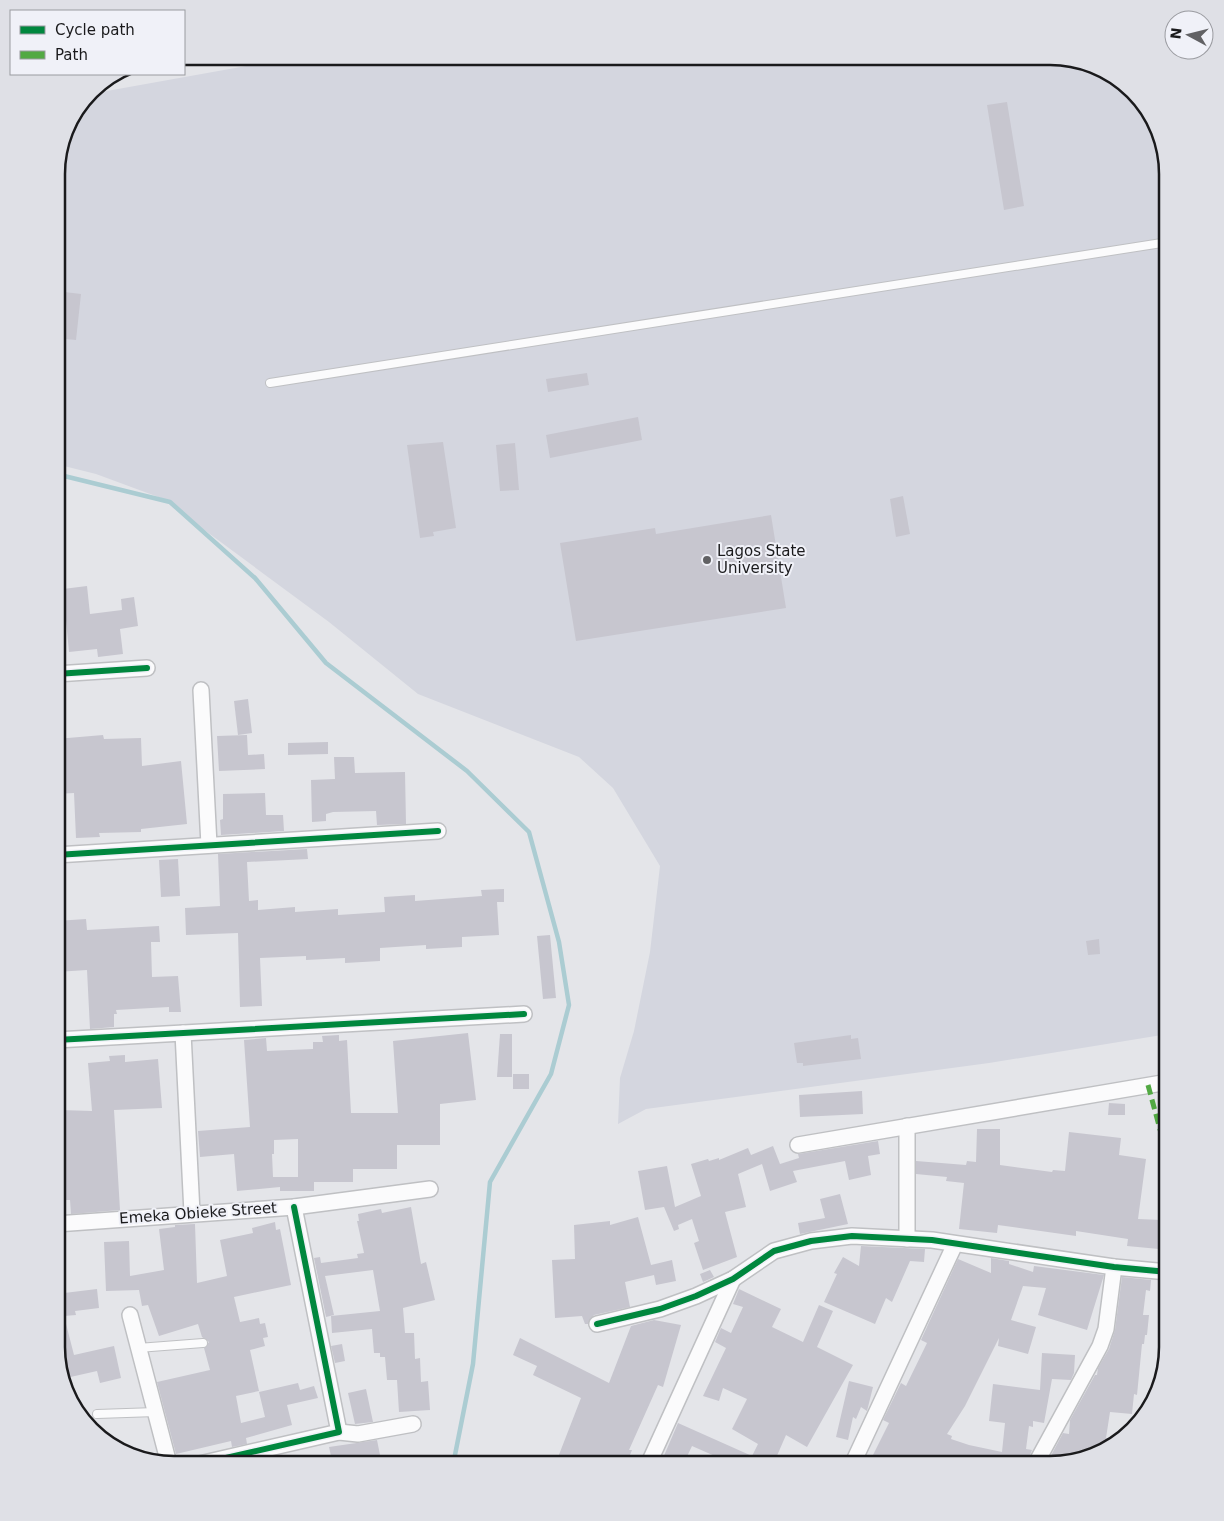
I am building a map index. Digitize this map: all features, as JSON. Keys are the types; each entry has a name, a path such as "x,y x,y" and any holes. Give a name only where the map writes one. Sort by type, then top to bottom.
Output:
{"street":[{"path":"65,673 147,668"},
{"path":"201,690 209,845"},
{"path":"65,855 438,831"},
{"path":"65,1040 524,1014"},
{"path":"183,1033 192,1213"},
{"path":"798,1145 1159,1084"},
{"path":"907,1239 908,1126"},
{"name":"Emeka Obieke Street","path":"65,1223 294,1207 430,1189"},
{"path":"294,1207 339,1432"},
{"path":"598,1324 660,1309 734,1279 774,1251 811,1241 852,1236 955,1244 1114,1267 1159,1271"},
{"path":"856,1456 955,1244"},
{"path":"1040,1456 1100,1346 1106,1329 1114,1267"},
{"path":"652,1456 734,1279"},
{"path":"130,1315 168,1456"},
{"path":"234,1456 339,1432 358,1434 413,1424"}],"lane":[{"path":"270,383 1159,243"},
{"path":"138,1348 203,1343"},
{"path":"97,1414 156,1412"}],"shaded area":[{"name":"Lagos State University","path":"252,65 1057,65 1091,73 1122,92 1132,102 1148,126 1155,146 1159,174 1159,1035 989,1063 646,1109 618,1124 620,1078 634,1031 650,952 660,866 613,788 579,757 418,694 329,622 161,498 96,474 65,466 65,167 69,146 76,126 92,102 102,92"}],"building":[{"path":"1007,102 1024,206 1004,210 987,105"},
{"path":"65,292 81,294 76,340 65,339"},
{"path":"587,373 589,385 548,392 546,379"},
{"path":"638,417 642,440 550,458 546,435"},
{"path":"443,442 456,528 433,532 434,536 420,538 407,445"},
{"path":"515,443 519,490 500,491 496,445"},
{"path":"903,496 910,534 896,537 890,499"},
{"path":"771,515 786,608 576,641 560,543 655,528 656,534"},
{"path":"87,586 90,614 122,610 121,599 134,597 138,626 120,629 123,654 98,657 97,649 69,652 65,589"},
{"path":"248,699 252,733 238,735 234,701"},
{"path":"103,735 104,739 141,738 142,766 181,761 187,824 141,829 141,832 99,833 100,837 76,838 74,793 65,794 65,738"},
{"path":"247,735 248,755 264,754 265,769 219,771 217,736"},
{"path":"328,742 328,754 288,755 288,743"},
{"path":"334,757 354,757 355,773 405,772 406,824 377,825 376,811 333,812 326,814 326,821 312,822 311,780 335,779"},
{"path":"265,793 266,815 283,815 284,831 221,835 220,820 223,819 223,794"},
{"path":"307,849 308,859 247,862 249,901 258,900 258,910 295,907 295,912 338,909 338,915 385,912 384,897 415,895 415,901 482,896 481,890 504,889 504,902 497,902 499,935 462,937 462,947 426,949 426,945 380,948 380,961 345,963 345,958 306,960 306,956 260,958 262,1006 240,1007 238,933 186,935 185,908 220,906 218,854"},
{"path":"178,859 180,896 161,897 159,860"},
{"path":"86,919 87,930 159,926 160,942 151,942 152,977 178,976 181,1012 169,1012 169,1007 116,1010 117,1014 114,1014 114,1027 90,1029 87,970 65,971 65,920"},
{"path":"550,935 556,998 543,999 537,936"},
{"path":"1099,939 1100,954 1088,955 1086,941"},
{"path":"468,1033 476,1100 440,1104 440,1145 397,1145 397,1169 353,1169 353,1182 314,1182 314,1191 280,1191 280,1187 237,1191 234,1154 200,1157 198,1131 250,1127 244,1040 266,1038 267,1051 313,1049 313,1042 323,1042 322,1036 339,1035 339,1041 347,1040 351,1113 398,1113 393,1041","holes":["298,1139 298,1177 273,1177 272,1154 274,1154 274,1140"]},
{"path":"500,1034 512,1034 512,1077 497,1077"},
{"path":"851,1035 851,1039 858,1038 861,1059 803,1066 803,1063 797,1063 794,1043"},
{"path":"125,1055 125,1062 158,1059 162,1108 114,1110 120,1210 71,1214 70,1200 65,1200 65,1110 92,1111 88,1063 110,1061 109,1056"},
{"path":"513,1074 529,1074 529,1089 513,1089"},
{"path":"862,1091 863,1114 800,1117 799,1095"},
{"path":"1109,1103 1125,1104 1125,1115 1108,1115"},
{"path":"977,1129 1000,1129 1000,1165 1052,1172 1053,1170 1065,1171 1069,1132 1121,1138 1119,1155 1146,1159 1138,1219 1159,1220 1159,1249 1127,1246 1128,1239 1076,1231 1076,1236 998,1225 997,1233 959,1229 964,1183 946,1181 947,1177 916,1174 916,1161 966,1165 967,1161 976,1162"},
{"path":"878,1141 880,1154 868,1156 871,1175 849,1180 845,1161 793,1171 797,1182 770,1191 762,1164 738,1174 746,1207 725,1212 737,1257 703,1270 694,1243 699,1241 692,1219 678,1225 679,1229 674,1231 664,1207 645,1210 638,1171 667,1166 675,1207 701,1196 691,1164 708,1159 709,1161 719,1158 719,1160 748,1148 751,1155 773,1146 780,1164 799,1158 798,1154"},
{"path":"840,1194 848,1224 800,1234 798,1223 825,1218 820,1199"},
{"path":"411,1207 421,1264 426,1262 435,1300 403,1308 405,1333 414,1333 415,1359 420,1358 421,1382 428,1381 430,1410 399,1412 397,1380 387,1380 385,1357 380,1357 380,1353 374,1353 372,1329 332,1333 331,1316 380,1311 373,1270 325,1276 334,1315 326,1317 314,1258 320,1257 321,1263 358,1258 357,1254 364,1253 357,1221 359,1221 358,1214 381,1209 382,1213"},
{"path":"638,1217 651,1265 672,1260 676,1281 656,1285 654,1275 625,1282 630,1307 594,1315 588,1324 585,1324 582,1316 555,1318 552,1260 575,1259 574,1225 610,1221 610,1225"},
{"path":"275,1222 276,1230 280,1229 291,1285 234,1297 240,1322 259,1318 260,1324 265,1323 268,1337 263,1338 265,1346 250,1350 259,1391 236,1396 241,1423 265,1417 259,1392 298,1383 300,1390 314,1386 318,1398 287,1405 292,1425 246,1438 247,1444 232,1447 231,1441 176,1454 157,1382 210,1370 204,1348 209,1342 202,1337 198,1324 159,1336 148,1305 142,1306 139,1290 106,1291 104,1242 129,1241 130,1276 164,1270 159,1229 175,1227 175,1225 195,1224 197,1283 227,1276 220,1240 253,1233 252,1228"},
{"path":"861,1246 925,1249 924,1262 910,1261 892,1302 886,1298 875,1324 824,1302 837,1274 834,1273 843,1257 859,1266"},
{"path":"991,1258 1009,1261 1009,1264 1033,1272 1034,1266 1104,1275 1087,1330 1038,1315 1046,1288 1023,1286 1011,1320 1036,1327 1028,1354 998,1346 999,1338 965,1406 947,1434 952,1436 951,1439 969,1445 1002,1452 1005,1423 989,1421 993,1384 1040,1390 1042,1353 1075,1355 1074,1373 1071,1380 1052,1379 1044,1423 1033,1421 1033,1427 1029,1426 1026,1449 1032,1450 1030,1456 872,1456 889,1423 883,1420 901,1383 906,1386 927,1343 921,1340 958,1259 991,1273"},
{"path":"710,1270 714,1277 703,1282 700,1274"},
{"path":"1122,1277 1151,1280 1150,1291 1146,1290 1143,1315 1149,1315 1147,1335 1145,1335 1144,1344 1142,1344 1137,1395 1134,1394 1132,1414 1110,1412 1106,1438 1109,1438 1098,1445 1078,1452 1051,1456 1063,1433 1069,1434 1070,1420 1095,1375 1097,1375 1098,1368 1109,1349 1115,1330"},
{"path":"97,1289 99,1308 75,1311 76,1315 65,1316 65,1293"},
{"path":"739,1289 781,1309 772,1327 803,1342 819,1305 833,1311 817,1347 853,1365 807,1447 786,1435 777,1456 752,1456 758,1444 732,1429 747,1399 723,1388 719,1401 703,1396 726,1348 715,1342 721,1328 731,1333 743,1307 733,1304"},
{"path":"65,1320 74,1355 114,1346 121,1378 100,1383 97,1371 70,1377 66,1361"},
{"path":"654,1320 681,1325 663,1387 658,1385 629,1450 632,1450 630,1456 558,1456 581,1398 533,1375 537,1366 513,1355 520,1338 609,1383 631,1326"},
{"path":"342,1344 345,1361 335,1363 331,1346"},
{"path":"849,1381 873,1387 867,1411 861,1407 856,1419 853,1417 848,1440 836,1437"},
{"path":"366,1389 373,1422 355,1424 348,1393"},
{"path":"678,1423 752,1456 715,1456 692,1446 687,1456 664,1456"},
{"path":"377,1440 380,1456 331,1456 329,1447"}],"waterway":[{"path":"65,476 170,502 255,578 326,663 467,771 529,832 559,942 569,1005 551,1074 490,1182 473,1364 455,1456"}],"marked path":[{"path":"1148,1085 1159,1126"}],"cycle path":[{"path":"65,673 147,668"},
{"path":"65,854 438,831"},
{"path":"65,1040 524,1014"},
{"path":"234,1456 339,1432 294,1207"},
{"path":"597,1324 660,1309 696,1296 733,1279 774,1251 811,1241 852,1236 932,1240 1114,1267 1159,1271"}],"place":[{"name":"Lagos State University","path":"707,560"}]}
